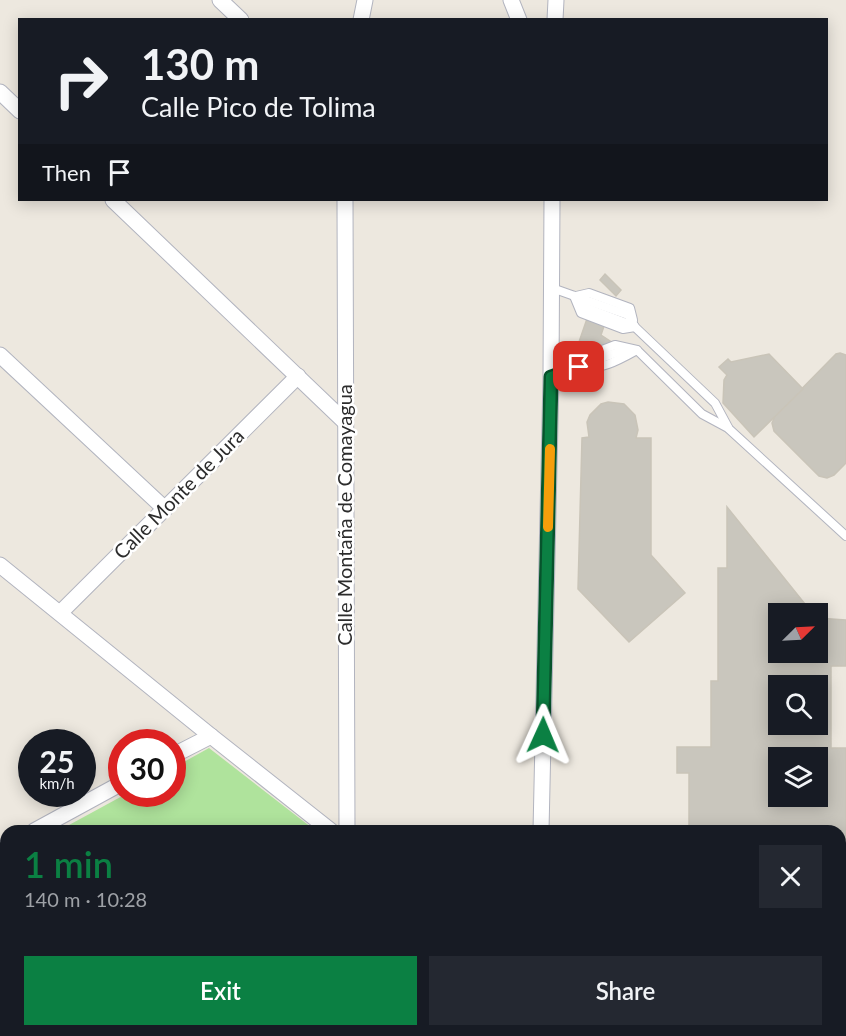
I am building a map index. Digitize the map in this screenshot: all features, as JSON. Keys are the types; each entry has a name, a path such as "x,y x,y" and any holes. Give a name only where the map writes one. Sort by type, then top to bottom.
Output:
{"street":[{"path":"220,0 239,18"},
{"path":"362,18 365,0"},
{"path":"511,0 518,18"},
{"path":"555,18 556,0"},
{"path":"0,92 18,109"},
{"path":"114,201 344,421"},
{"name":"Calle Montaña de Comayagua","path":"345,201 347,825"},
{"path":"541,825 551,377 552,201"},
{"path":"0,355 165,509"},
{"name":"Calle Monte de Jura","path":"60,613 298,376"},
{"path":"0,565 323,825"},
{"path":"186,749 211,736"},
{"path":"45,825 108,791"}],"lane":[{"path":"552,288 574,296 589,293 630,308 635,327 715,403 729,429"},
{"path":"574,296 582,313 623,329 635,327"},
{"path":"579,367 587,356 615,345 637,350 702,414 729,429 846,537"},
{"path":"551,377 618,352 637,350"}],"green space":[{"path":"209,748 308,825 69,825 108,804 108,807 186,807 186,761"}],"building":[{"path":"605,274 621,290 616,296 600,280"},
{"path":"590,310 607,317 601,335 616,345 605,361 579,342"},
{"path":"769,354 803,389 754,437 723,403 724,380 727,375 719,367 728,359 731,362"},
{"path":"836,354 846,355 846,463 834,475 827,478 819,476 774,431 772,423 775,416"},
{"path":"608,402 624,404 635,415 638,430 636,438 651,438 651,555 685,593 629,642 578,589 582,438 589,437 587,422 590,415 601,404"},
{"path":"727,507 804,603 768,603 768,663 828,663 828,619 846,620 846,666 831,666 831,748 846,748 846,825 689,825 689,773 677,773 677,747 711,747 711,681 718,681 718,568 727,568"}],"slow traffic":[{"path":"548,527 550,449"}],"route":[{"path":"543,735 551,377 579,367"}]}
